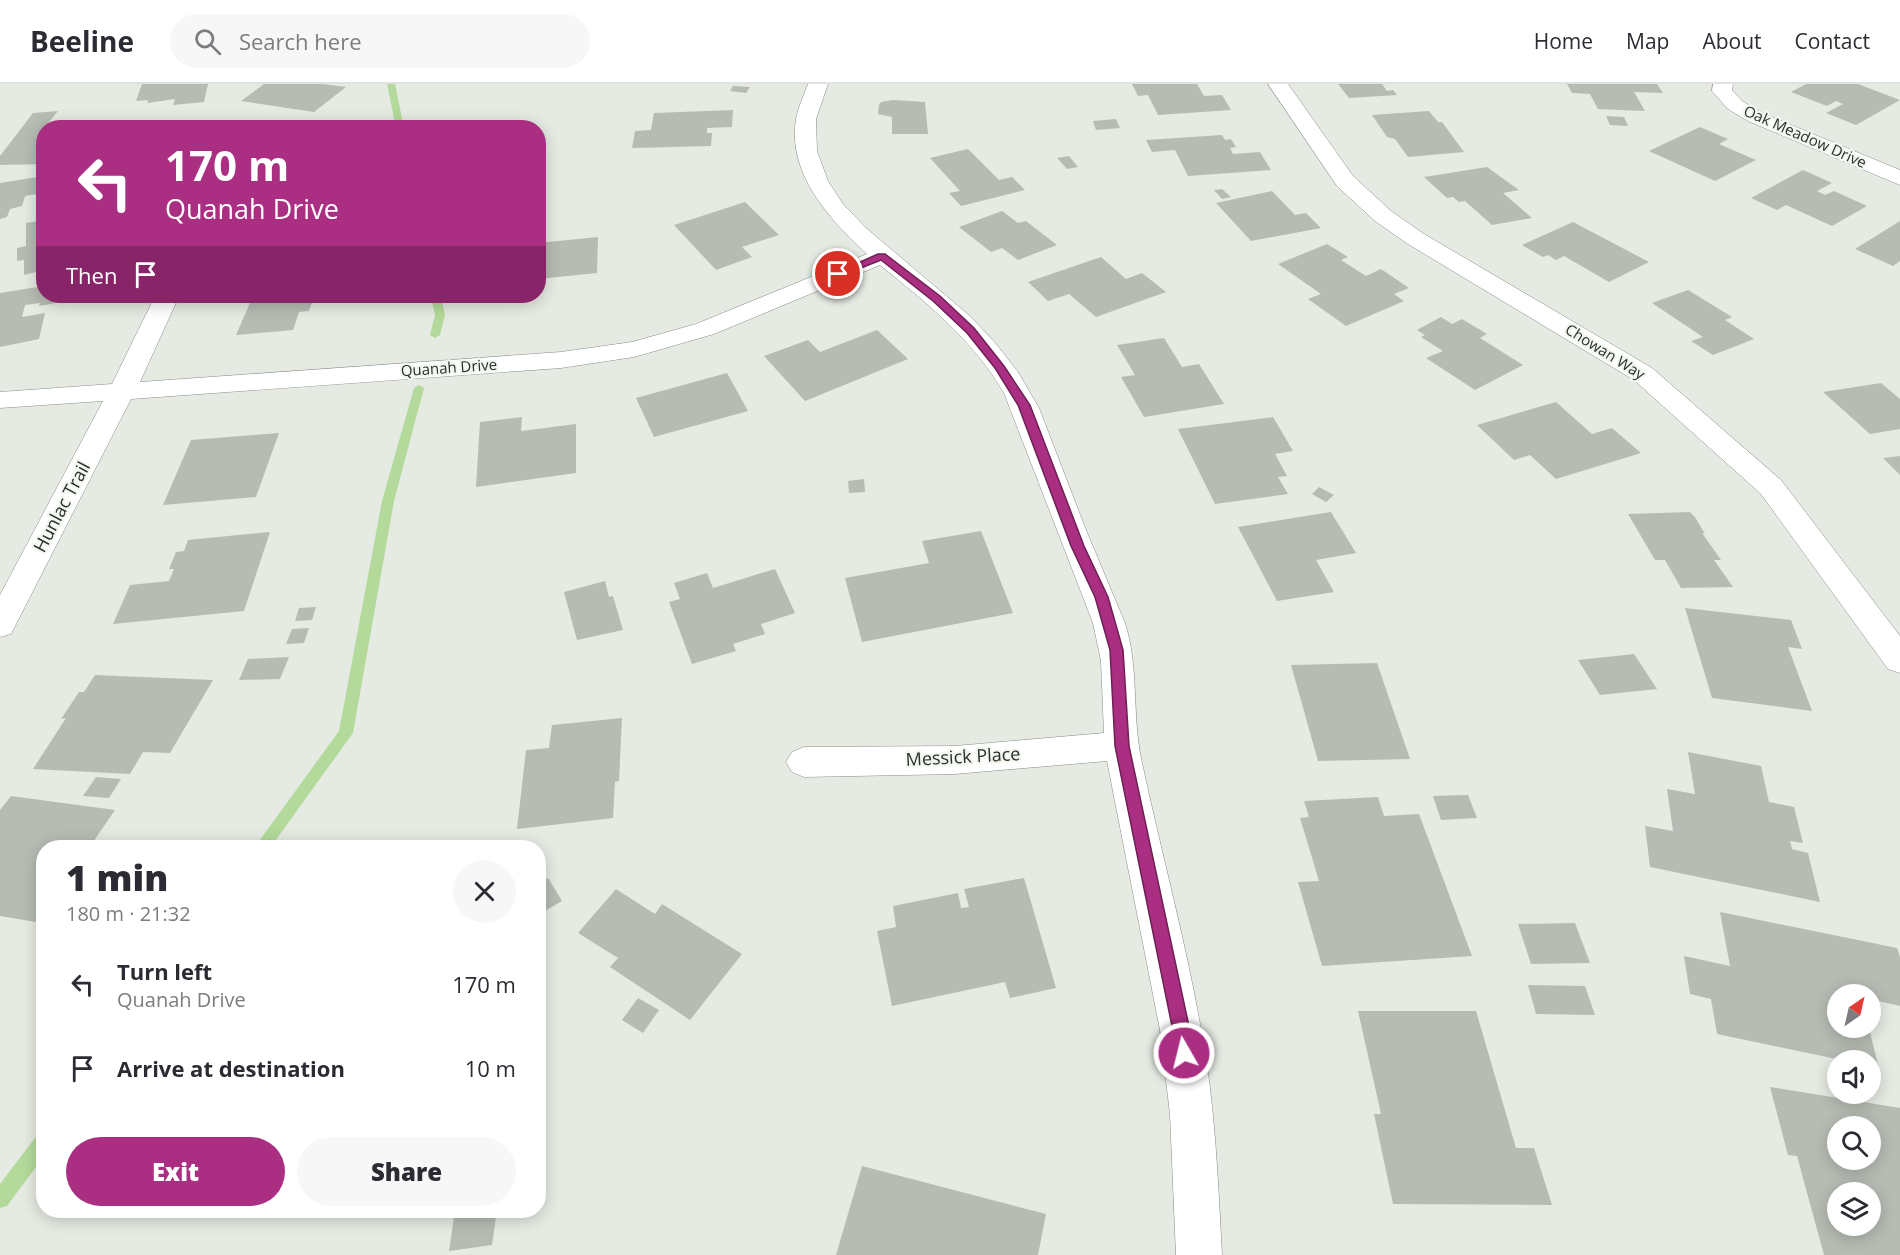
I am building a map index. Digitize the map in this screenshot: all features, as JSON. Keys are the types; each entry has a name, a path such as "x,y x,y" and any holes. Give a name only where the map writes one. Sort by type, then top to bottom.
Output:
{"street":[{"path":"818,84 807,117 804,143 815,181 833,207 882,256 937,299 971,330 999,366 1024,405 1077,546 1101,597 1116,650 1122,746 1181,1031 1195,1159 1199,1255"},
{"name":"Chowan Way","path":"1278,84 1345,181 1383,216 1416,239 1643,374 1771,487 1900,660"},
{"name":"Oak Meadow Drive","path":"1723,84 1722,92 1755,117 1900,178"},
{"name":"Quanah Drive","path":"0,400 561,360 634,349 705,328 882,256"},
{"name":"Hunlac Trail","path":"0,625 123,390 164,303"},
{"name":"Messick Place","path":"804,762 956,760 1122,746"}],"building":[{"path":"142,84 208,84 204,102 173,105 175,99 147,103 148,100 136,101"},
{"path":"264,84 323,84 346,87 314,112 241,101"},
{"path":"1132,84 1197,84 1204,96 1222,95 1231,110 1158,115 1148,95 1138,96"},
{"path":"1338,84 1382,84 1387,91 1393,90 1397,95 1349,98"},
{"path":"1567,84 1657,84 1663,93 1634,92 1645,111 1598,109 1590,94 1572,93"},
{"path":"1806,84 1858,84 1900,100 1856,125 1826,113 1843,104 1836,101 1827,106 1791,92"},
{"path":"733,86 750,87 746,93 730,91"},
{"path":"893,100 925,102 928,134 892,134 892,117 878,114 881,102"},
{"path":"733,110 732,127 707,128 707,133 712,133 711,146 632,148 635,131 651,130 654,113"},
{"path":"58,111 51,120 36,120 36,164 0,165 0,156 33,113"},
{"path":"1429,111 1438,122 1442,122 1464,152 1408,157 1395,139 1387,137 1372,115"},
{"path":"1606,116 1624,117 1628,126 1610,125"},
{"path":"1116,119 1120,128 1096,130 1093,121"},
{"path":"1700,127 1728,139 1719,144 1756,160 1715,181 1649,151"},
{"path":"1222,135 1225,140 1231,139 1236,147 1230,148 1233,154 1260,152 1271,170 1188,176 1175,150 1152,152 1146,140"},
{"path":"968,149 999,180 1012,177 1025,190 961,206 949,193 960,191 930,158"},
{"path":"1069,156 1078,167 1067,169 1057,158"},
{"path":"1487,167 1519,190 1503,193 1532,218 1492,225 1465,201 1459,202 1453,197 1447,198 1424,177"},
{"path":"1803,170 1832,183 1817,191 1825,195 1834,191 1867,206 1832,226 1786,205 1777,210 1751,198"},
{"path":"36,177 36,194 25,196 22,206 10,209 7,217 0,219 0,183"},
{"path":"1222,189 1231,197 1222,199 1214,190"},
{"path":"1272,191 1295,215 1306,213 1321,228 1251,241 1216,203"},
{"path":"745,202 779,235 742,247 752,257 716,270 674,225"},
{"path":"1002,211 1018,223 1026,221 1057,245 1018,260 1002,248 991,252 959,227"},
{"path":"36,221 36,272 24,275 24,260 17,261 17,248 26,246 26,223"},
{"path":"1900,221 1900,261 1893,266 1855,249"},
{"path":"1573,222 1649,262 1609,282 1564,256 1556,260 1548,255 1543,257 1522,245"},
{"path":"598,237 597,273 546,278 546,242"},
{"path":"1327,244 1348,257 1341,260 1366,276 1381,269 1409,288 1394,294 1404,301 1346,326 1308,299 1321,294 1278,264"},
{"path":"1101,257 1126,279 1142,273 1166,292 1096,317 1069,294 1048,301 1028,282"},
{"path":"36,287 36,303 40,303 25,305 22,317 45,313 39,339 0,347 0,293"},
{"path":"1688,290 1732,317 1725,320 1754,339 1713,355 1691,341 1703,337 1652,303"},
{"path":"40,303 56,303 39,306"},
{"path":"250,303 312,303 309,311 299,312 293,330 236,335"},
{"path":"1441,317 1452,324 1462,319 1487,334 1480,338 1523,365 1475,390 1426,358 1443,351 1421,337 1425,335 1417,330"},
{"path":"877,330 908,359 805,401 764,356 808,340 820,352"},
{"path":"1164,338 1182,367 1199,364 1224,404 1144,417 1121,377 1135,375 1117,345"},
{"path":"727,373 748,411 654,437 636,398"},
{"path":"1881,383 1900,399 1900,429 1870,434 1823,392"},
{"path":"1556,402 1592,434 1612,428 1641,453 1556,479 1530,455 1514,460 1477,425"},
{"path":"522,417 521,431 576,424 576,473 476,487 480,422"},
{"path":"1273,417 1293,451 1275,454 1287,476 1278,477 1288,494 1215,504 1178,429"},
{"path":"279,433 256,497 163,505 191,440"},
{"path":"1900,456 1900,475 1883,458"},
{"path":"864,479 865,492 849,493 848,481"},
{"path":"1319,487 1334,495 1326,502 1312,494"},
{"path":"1331,512 1356,553 1316,560 1334,592 1277,601 1238,527"},
{"path":"1690,512 1721,560 1714,560 1733,587 1681,588 1665,560 1655,560 1628,514"},
{"path":"981,531 1013,613 862,642 845,578 929,563 922,541"},
{"path":"270,532 244,611 113,624 130,585 169,581 174,569 169,569 176,552 184,551 188,540"},
{"path":"775,569 795,613 761,624 765,634 733,644 736,651 692,664 669,602 680,599 674,583 707,573 713,588"},
{"path":"605,581 609,597 613,596 623,630 577,640 564,592"},
{"path":"316,607 312,620 295,621 299,608"},
{"path":"1685,608 1791,620 1802,649 1788,647 1812,711 1712,698"},
{"path":"309,628 304,643 286,644 292,629"},
{"path":"1634,654 1657,689 1600,695 1578,660"},
{"path":"289,657 280,679 239,680 248,659"},
{"path":"1377,663 1410,759 1318,761 1291,665"},
{"path":"95,675 213,680 170,753 143,752 130,774 33,769 66,718 61,719 79,692 84,692"},
{"path":"622,718 619,781 615,782 613,818 517,829 526,750 549,748 552,725"},
{"path":"1688,752 1761,766 1769,802 1794,807 1803,843 1790,841 1792,849 1808,853 1820,902 1650,867 1645,826 1673,831 1667,789 1695,794"},
{"path":"96,777 121,779 109,798 83,796"},
{"path":"1468,795 1477,818 1441,820 1433,796"},
{"path":"11,796 115,810 94,840 36,840 36,922 0,916 0,810"},
{"path":"1378,797 1384,816 1419,814 1472,956 1322,966 1298,882 1319,881 1300,818 1309,817 1304,801"},
{"path":"548,878 562,901 546,910 546,879"},
{"path":"1024,878 1056,988 1010,998 1005,982 892,1006 877,931 896,927 893,906 958,893 961,908 969,907 964,889"},
{"path":"616,889 655,914 662,904 742,954 690,1020 610,967 618,958 578,933"},
{"path":"1720,912 1897,948 1900,957 1900,1006 1881,1002 1881,984 1827,984 1827,1038 1871,1038 1874,1050 1827,1050 1827,1057 1717,1034 1711,999 1690,994 1684,956 1730,966"},
{"path":"1575,923 1590,963 1531,964 1518,924"},
{"path":"1528,985 1585,986 1595,1015 1536,1014"},
{"path":"638,998 659,1010 643,1033 622,1020"},
{"path":"1358,1011 1476,1011 1516,1148 1534,1148 1552,1205 1393,1204 1374,1114 1381,1114"},
{"path":"1770,1087 1827,1096 1827,1104 1875,1104 1900,1108 1900,1255 1824,1255 1797,1156 1788,1155"},
{"path":"862,1166 1046,1214 1038,1255 836,1255"},
{"path":"454,1218 496,1218 492,1245 449,1251"}],"waterway":[{"path":"391,84 398,120"},
{"path":"435,335 440,315 437,303"},
{"path":"267,840 346,733 388,501 419,388"},
{"path":"0,1199 36,1151"}],"route":[{"path":"838,274 882,256 937,299 971,330 999,366 1024,405 1077,546 1101,597 1116,650 1122,746 1184,1053"}]}
